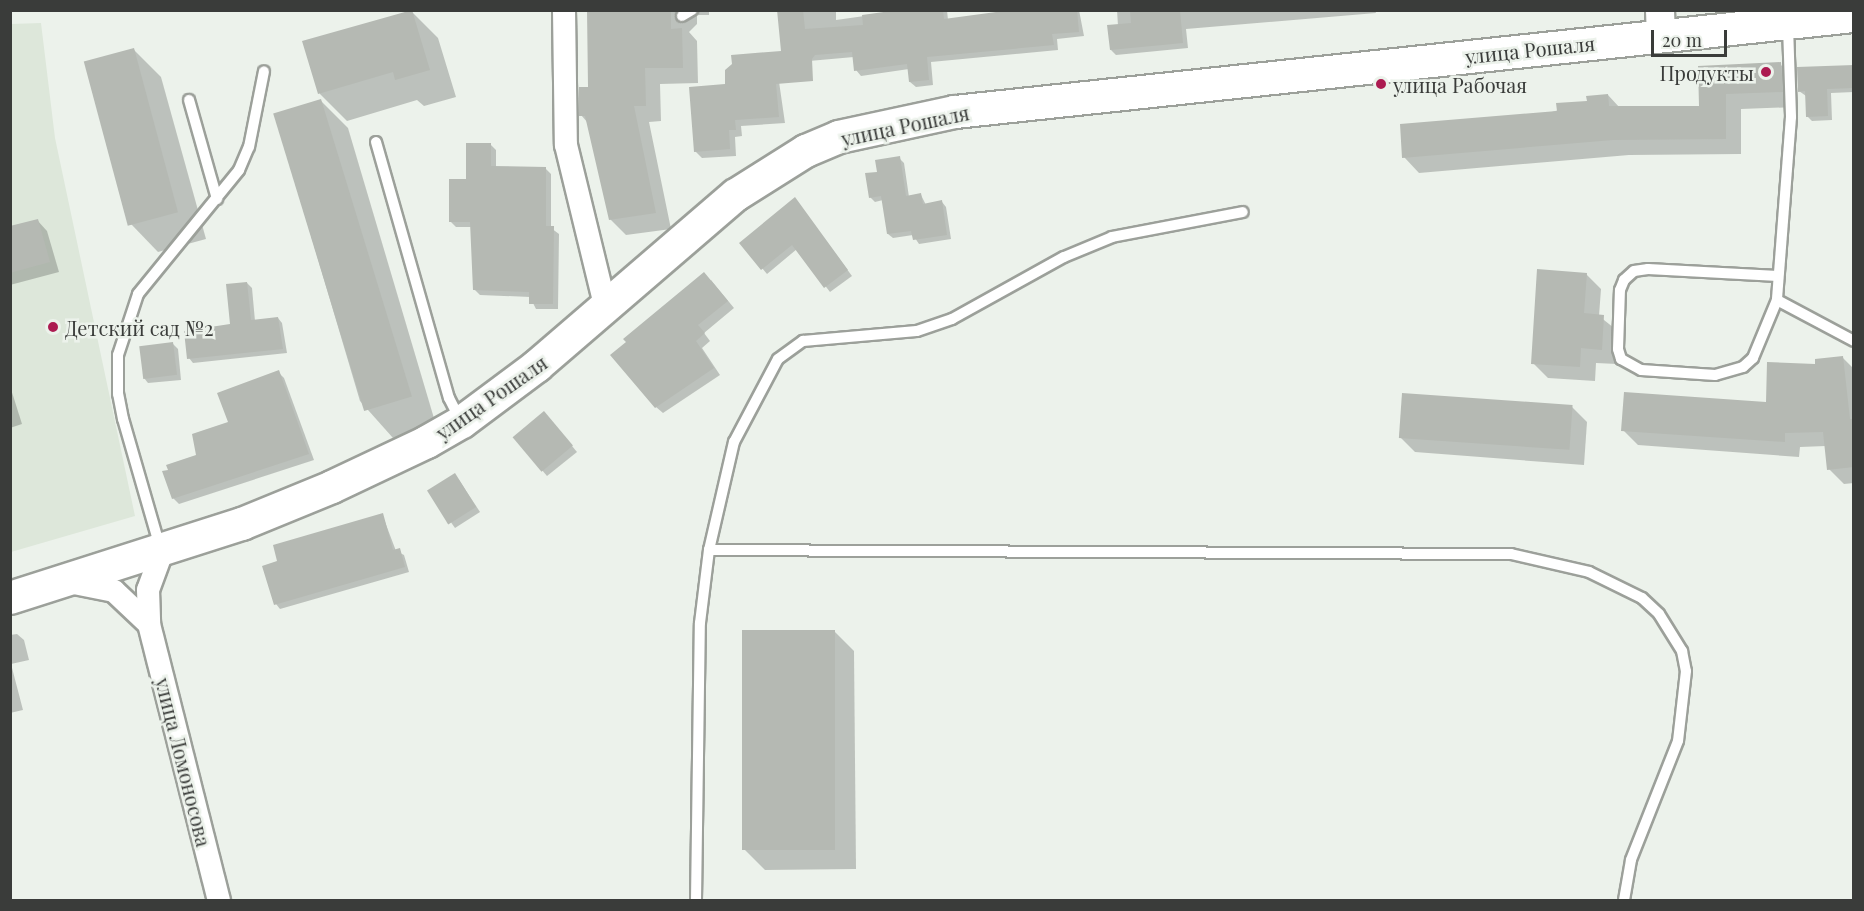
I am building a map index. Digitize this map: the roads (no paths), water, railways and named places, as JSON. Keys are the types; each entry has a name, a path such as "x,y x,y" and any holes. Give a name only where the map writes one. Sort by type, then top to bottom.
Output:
{"main road":[{"name":"улица Рошаля","path":"10,597 162,552 332,488 462,422 606,309 745,189 806,151 873,128 955,112 1660,23 1788,23 1854,16"}],"street":[{"path":"564,10 566,145 606,309"},
{"name":"улица Ломоносова","path":"162,552 148,590 149,624 219,900"},
{"path":"60,582 88,584 114,591 149,624"}],"lane":[{"path":"682,16 692,10"},
{"path":"1779,276 1648,269 1634,271 1624,280 1620,291 1618,349 1621,359 1641,370 1715,375 1743,367 1753,358 1777,300 1779,276 1791,117 1788,23"},
{"path":"162,552 119,402 118,355 138,294 218,199 249,147 264,71"},
{"path":"189,100 218,199"},
{"path":"376,142 449,398 462,422"},
{"path":"696,900 700,622 709,550 734,442 762,383 790,347 820,337 917,331 952,319 1064,257 1112,237 1243,212"},
{"path":"1777,300 1854,341"},
{"path":"709,550 1511,554 1589,572 1642,598 1659,614 1682,651 1686,671 1678,741 1631,860 1624,900"}],"place":[{"name":"Продукты","path":"1766,72"},
{"name":"улица Рабочая","path":"1381,84"},
{"name":"Детский сад №2","path":"53,327"}]}
